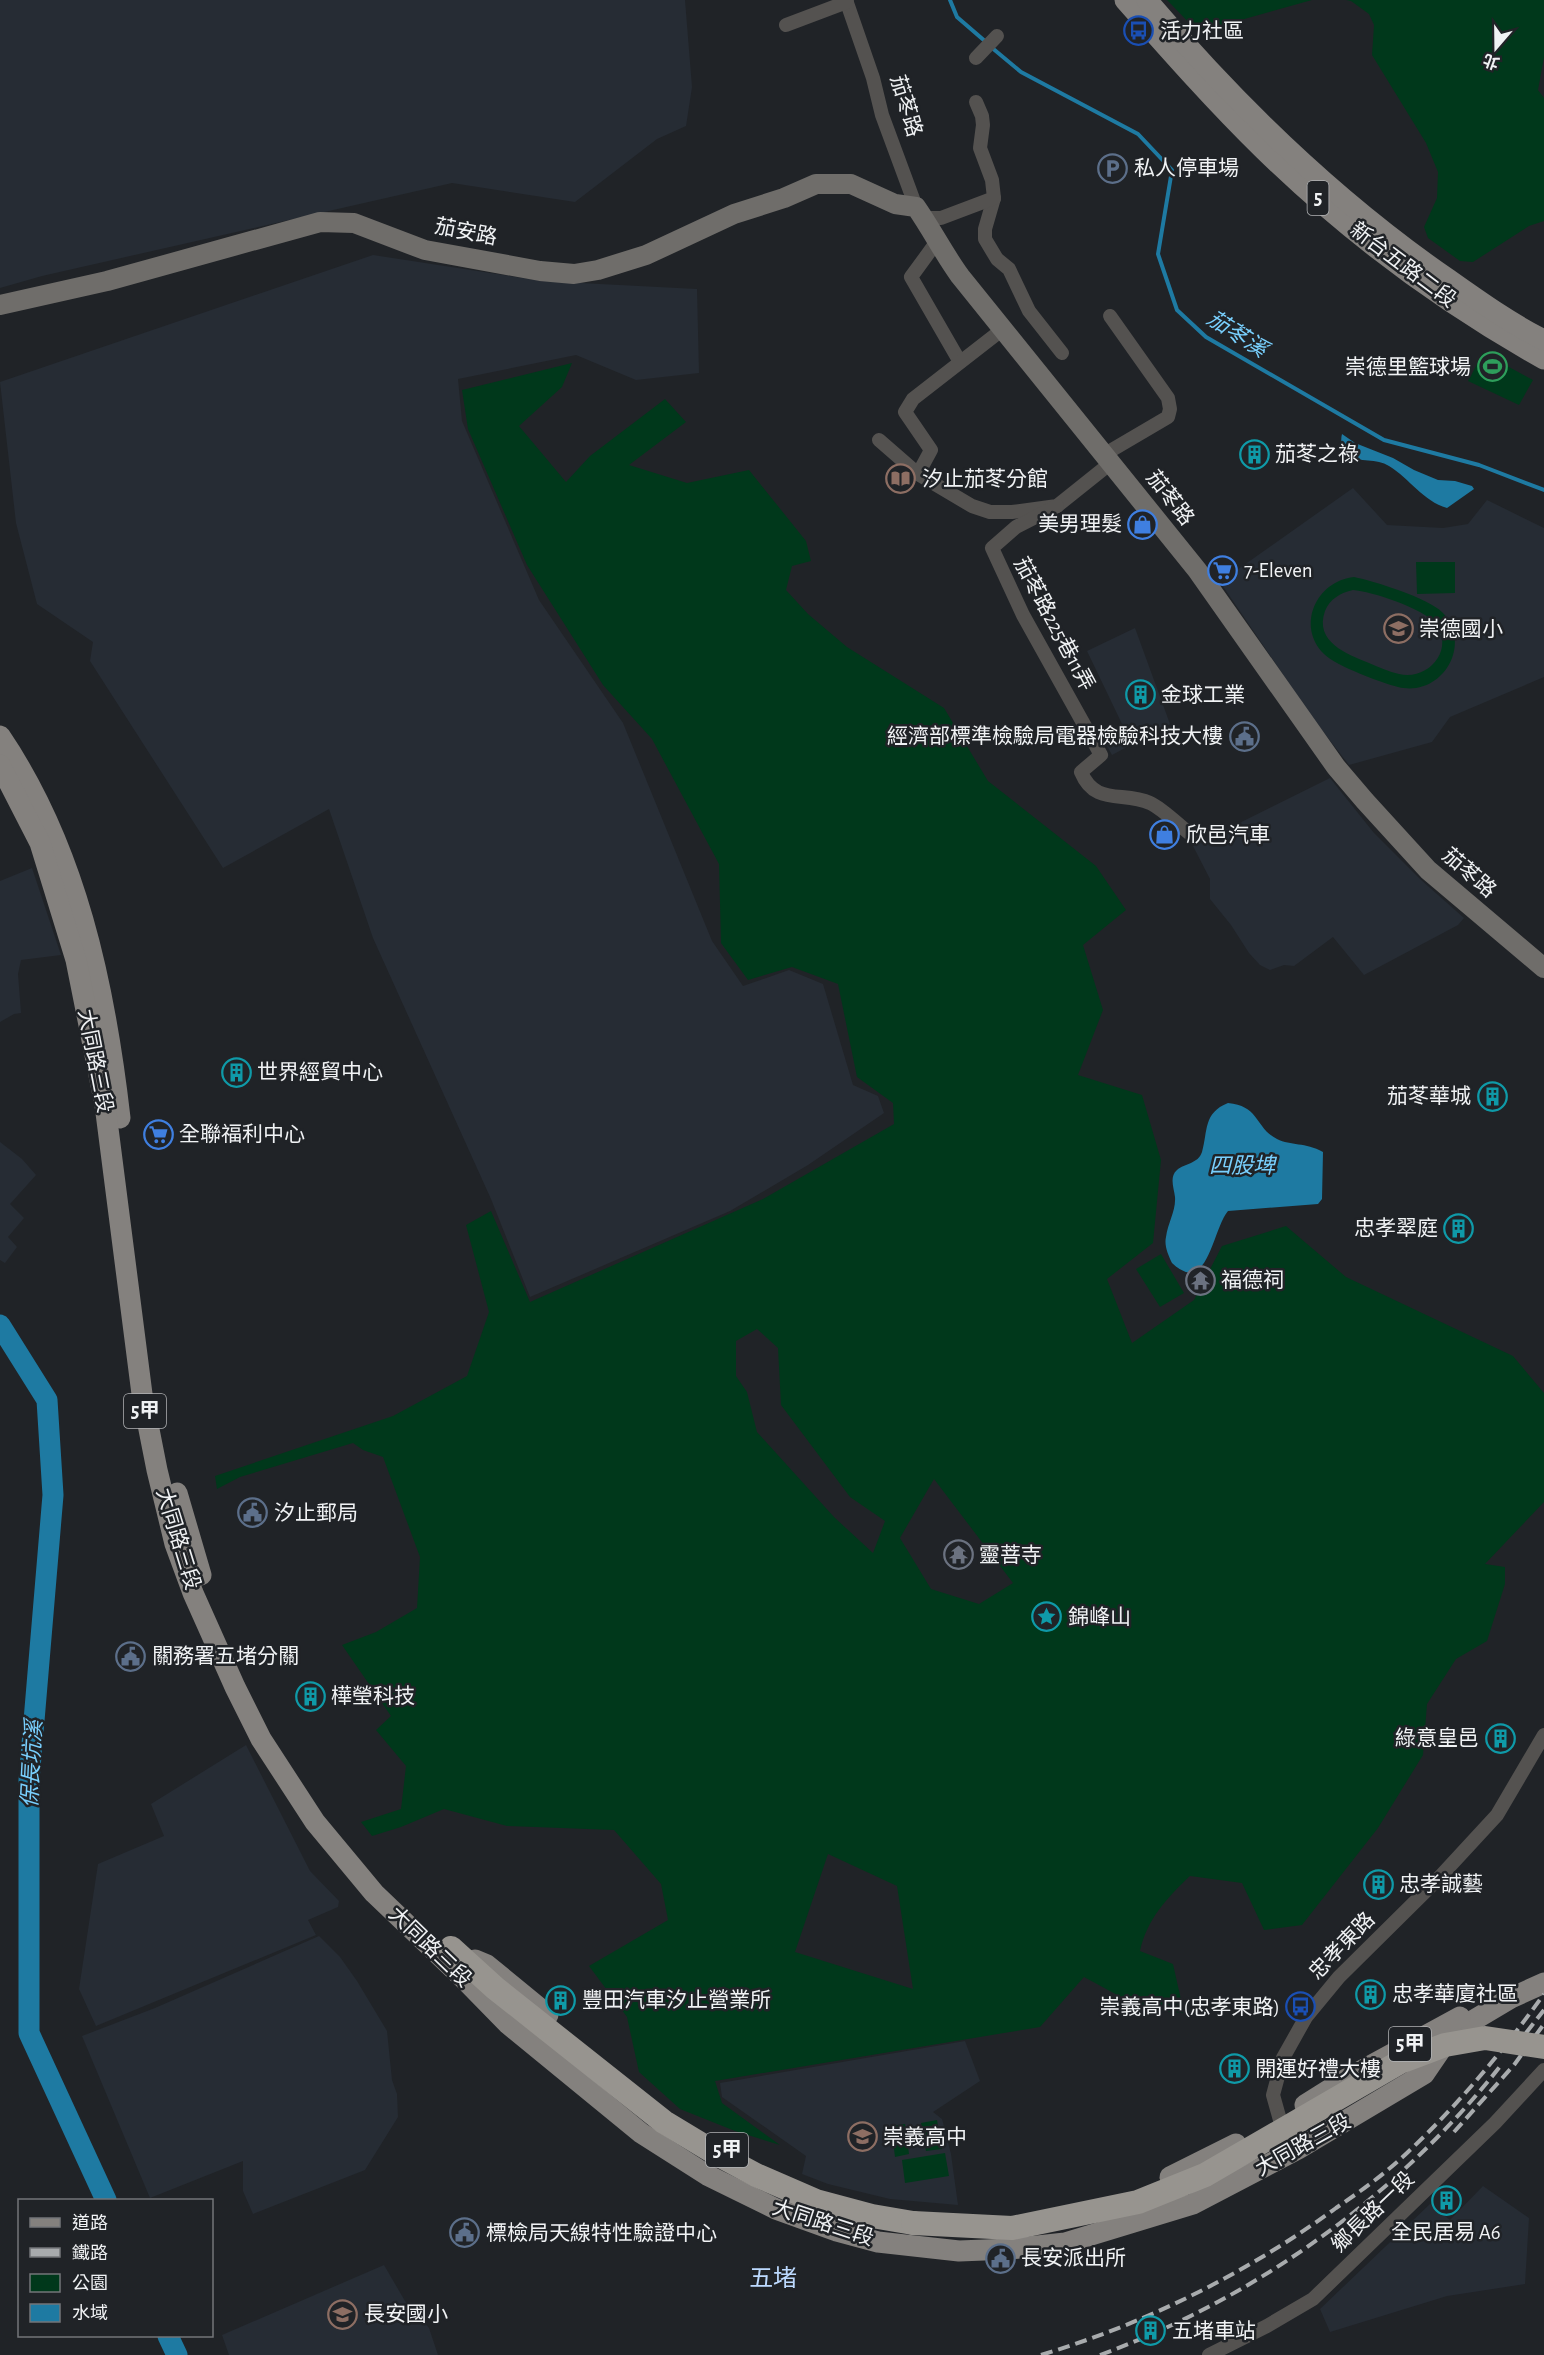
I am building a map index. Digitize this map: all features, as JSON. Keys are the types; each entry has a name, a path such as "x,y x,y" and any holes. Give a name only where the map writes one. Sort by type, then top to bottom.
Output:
{"highway":[{"path":"451,1948 495,1988 664,2122 717,2154 756,2175 816,2201 917,2229 977,2238 1031,2235 1141,2208 1178,2196 1211,2182 1384,2080 1429,2058 1486,2046 1544,2055"},
{"path":"465,1980 510,2012 643,2118 680,2144 732,2175 779,2197 834,2217 877,2229 1012,2228 1138,2202 1205,2175 1400,2062 1445,2045 1485,2038 1544,2047"}],"main road":[{"name":"新台五路二段","path":"1125,0 1186,70 1265,151 1361,236 1438,294 1503,336 1544,359"},
{"name":"新台五路二段","path":"1147,0 1184,43 1281,143 1339,196 1405,250 1523,330 1544,340"},
{"name":"大同路三段","path":"0,736 20,766 53,833 81,913 97,970 114,1070 155,1392 170,1467 206,1588 247,1682 273,1733 324,1813 380,1880 451,1948 487,1965 666,2111 737,2156 801,2187 903,2212 969,2218 1009,2218 1114,2198 1189,2170 1280,2120 1348,2078 1507,1991 1544,1975"},
{"name":"大同路三段","path":"0,765 40,843 76,960 105,1105 142,1394 175,1544 193,1593 235,1687 261,1739 315,1822 374,1893 508,2024 641,2133 707,2175 776,2209 837,2231 878,2242 959,2251 1010,2249 1065,2242 1193,2204 1299,2149 1424,2074 1452,2032 1511,1998 1544,1983"}],"street":[{"path":"786,25 847,1"},
{"name":"茄苳路","path":"847,1 873,78 882,115 920,213 938,240 943,253 1197,570 1336,767 1428,870 1544,968"},
{"path":"976,58 996,36"},
{"path":"976,102 983,125 980,148 992,180 994,198 985,229 986,239 997,259 1009,269 1029,311 1062,353"},
{"name":"茄安路","path":"0,306 107,281 320,222 354,222 425,250 540,271 574,274 598,270 646,255 734,214 816,184 851,184 920,213"},
{"path":"920,213 941,218 994,198"},
{"path":"938,240 911,277 960,362"},
{"path":"879,441 918,474 972,506 990,512 1057,507 1108,458 1168,417 1170,409 1168,398 1110,316"},
{"path":"918,474 931,450 905,412 913,399 1003,329"},
{"name":"茄苳路225巷11弄","path":"1057,507 1016,527 992,548 1023,615 1101,755 1081,772 1085,782 1097,793 1150,803 1195,838"},
{"name":"忠孝東路","path":"1299,2149 1280,2120 1273,2095 1283,2058 1306,2018 1339,1977 1437,1880 1497,1815 1544,1735"},
{"name":"鄉長路一段","path":"1209,2355 1267,2326 1313,2299 1496,2123 1544,2070"}],"shaded area":[{"path":"0,0 685,0 692,87 686,126 657,139 575,202 452,183 42,276 0,288"},
{"path":"373,255 542,281 697,289 699,373 636,380 576,355 458,379 462,421 539,600 623,723 712,941 743,986 789,970 823,984 853,1085 878,1096 884,1113 808,1165 730,1211 530,1297 491,1199 373,938 329,809 223,868 90,661 93,642 37,604 16,523 0,382"},
{"name":"崇德國小","path":"1353,488 1387,525 1443,528 1468,524 1487,500 1544,528 1544,677 1450,717 1432,742 1349,765 1314,720 1220,582"},
{"name":"金球工業","path":"1135,628 1170,724 1112,755 1102,737 1123,726 1087,651"},
{"path":"1330,778 1374,833 1420,879 1464,918 1458,925 1364,975 1333,937 1294,966 1284,965 1270,970 1260,965 1249,953 1231,925 1210,899 1210,879 1193,846"},
{"path":"32,868 61,955 21,960 18,974 21,1013 14,1014 0,1022 0,881"},
{"path":"0,1142 22,1159 36,1175 10,1204 24,1218 8,1237 17,1247 5,1263 0,1260"},
{"path":"246,1745 310,1871 339,1901 338,1907 308,1920 316,1935 96,2026 79,1989 98,1864 164,1836 151,1804"},
{"path":"319,1936 340,1957 387,2031 392,2080 397,2094 398,2117 365,2170 253,2214 243,2191 243,2161 150,2198 82,2036 155,2008"},
{"name":"崇義高中","path":"965,2041 980,2081 933,2112 942,2119 951,2154 958,2205 890,2199 828,2184 802,2174 806,2156 722,2097 720,2083"},
{"path":"1483,2186 1529,2218 1525,2284 1447,2296 1330,2332 1320,2309 1430,2204 1450,2220"},
{"name":"長安國小","path":"384,2265 405,2301 429,2328 438,2355 229,2355 222,2335"}],"green space":[{"path":"1167,0 1312,0 1198,32"},
{"path":"1346,0 1544,0 1544,57 1538,90 1544,98 1544,221 1529,226 1473,262 1460,261 1428,238 1424,227 1437,198 1438,172 1426,143 1372,55 1374,25 1369,14"},
{"name":"崇德里籃球場","path":"1483,353 1533,380 1519,405 1468,381"},
{"path":"572,363 562,387 519,426 566,482 590,456 665,399 686,422 629,465 687,483 749,470 806,541 811,561 792,566 786,590 808,614 847,647 944,708 988,781 1096,866 1126,910 1083,945 1103,1010 1078,1075 1142,1095 1161,1160 1153,1243 1107,1279 1132,1343 1194,1300 1222,1246 1286,1226 1346,1277 1513,1356 1544,1393 1544,1502 1485,1564 1505,1567 1505,1584 1487,1641 1456,1659 1427,1704 1423,1755 1378,1828 1302,1925 1264,1930 1242,1883 1190,1876 1173,1892 1153,1919 1140,1951 1173,1964 1184,2013 1145,2010 1084,1977 1040,2027 715,2081 722,2103 780,2145 735,2131 680,2109 639,2072 627,2017 589,1966 668,1920 661,1884 614,1830 507,1826 444,1809 372,1836 361,1822 401,1809 406,1766 376,1730 391,1716 342,1645 376,1632 417,1608 420,1557 383,1457 363,1450 353,1443 240,1477 217,1489 215,1476 393,1416 467,1376 489,1312 466,1225 491,1211 530,1302 763,1199 894,1124 893,1103 857,1077 838,984 792,967 748,980 721,943 719,864 652,739 603,685 527,565 468,429 462,390","holes":["757,1329 778,1348 781,1405 850,1497 885,1521 873,1553 834,1517 757,1432 747,1392 736,1376 736,1341","934,1479 1013,1583 979,1604 931,1589 900,1538","828,1854 897,1886 913,1989 795,1952"]},
{"path":"1416,562 1455,562 1455,593 1417,594"},
{"path":"1354,577 1387,586 1425,601 1442,612 1451,625 1455,639 1454,653 1440,677 1414,688 1398,687 1348,669 1324,654 1316,643 1311,618 1320,596 1341,580","holes":["1353,590 1410,607 1430,618 1441,634 1442,644 1436,661 1420,673 1399,674 1351,655 1328,639 1323,622 1325,611 1330,603 1340,595"]},
{"path":"1161,1254 1184,1293 1160,1307 1136,1269"},
{"path":"937,2120 942,2149 926,2151 921,2123"},
{"path":"905,2124 909,2154 895,2157 891,2126"},
{"path":"945,2153 949,2176 905,2183 902,2160"}],"water":[{"path":"1342,434 1355,443 1438,480 1455,481 1472,486 1474,489 1447,508 1438,505 1389,466 1348,455 1342,445"},
{"name":"四股埤","path":"1228,1103 1246,1108 1277,1139 1323,1152 1322,1199 1318,1204 1228,1211 1201,1266 1194,1272 1184,1271 1172,1263 1166,1243 1175,1202 1173,1176 1177,1170 1200,1156 1210,1117"}],"waterway":[{"name":"茄苳溪","path":"950,0 957,17 986,42"},
{"name":"茄苳溪","path":"991,47 1021,72 1138,134 1172,170 1158,254 1177,310 1206,337 1384,440 1479,465 1544,490"},
{"name":"保長坑溪","path":"0,1325 47,1400 53,1495 29,1780 29,2033 106,2199"},
{"name":"保長坑溪","path":"168,2337 177,2355"}],"railway":[{"path":"1041,2355 1119,2328 1195,2294 1267,2254 1355,2195 1400,2160 1463,2096 1513,2036 1544,1994"},
{"path":"1526,2033 1544,2010"},
{"path":"1454,2132 1514,2065 1544,2024"},
{"path":"1100,2355 1158,2332 1214,2304 1269,2272 1321,2237 1371,2199 1418,2157 1462,2112 1502,2064"}],"place":[{"name":"活力社區","path":"1139,31"},
{"name":"私人停車場","path":"1113,168"},
{"name":"崇德里籃球場","path":"1492,367"},
{"name":"茄苳之祿","path":"1254,454"},
{"name":"汐止茄苳分館","path":"901,479"},
{"name":"美男理髮","path":"1143,524"},
{"name":"7-Eleven","path":"1223,570"},
{"name":"崇德國小","path":"1398,629"},
{"name":"金球工業","path":"1140,695"},
{"name":"經濟部標準檢驗局電器檢驗科技大樓","path":"1244,736"},
{"name":"欣邑汽車","path":"1165,835"},
{"name":"世界經貿中心","path":"236,1072"},
{"name":"茄苳華城","path":"1492,1096"},
{"name":"全聯福利中心","path":"158,1134"},
{"name":"忠孝翠庭","path":"1459,1228"},
{"name":"福德祠","path":"1200,1280"},
{"name":"汐止郵局","path":"253,1513"},
{"name":"靈菩寺","path":"958,1555"},
{"name":"錦峰山","path":"1047,1617"},
{"name":"關務署五堵分關","path":"131,1656"},
{"name":"樺瑩科技","path":"310,1696"},
{"name":"綠意皇邑","path":"1500,1738"},
{"name":"忠孝誠藝","path":"1378,1884"},
{"name":"忠孝華廈社區","path":"1371,1994"},
{"name":"豐田汽車汐止營業所","path":"561,2000"},
{"name":"崇義高中(忠孝東路)","path":"1301,2007"},
{"name":"開運好禮大樓","path":"1234,2069"},
{"name":"崇義高中","path":"862,2137"},
{"name":"全民居易 A6","path":"1446,2201"},
{"name":"標檢局天線特性驗證中心","path":"465,2233"},
{"name":"長安派出所","path":"1000,2258"},
{"name":"長安國小","path":"343,2314"},
{"name":"五堵車站","path":"1151,2331"}],"district":[{"name":"五堵","path":"773,2279"}]}
